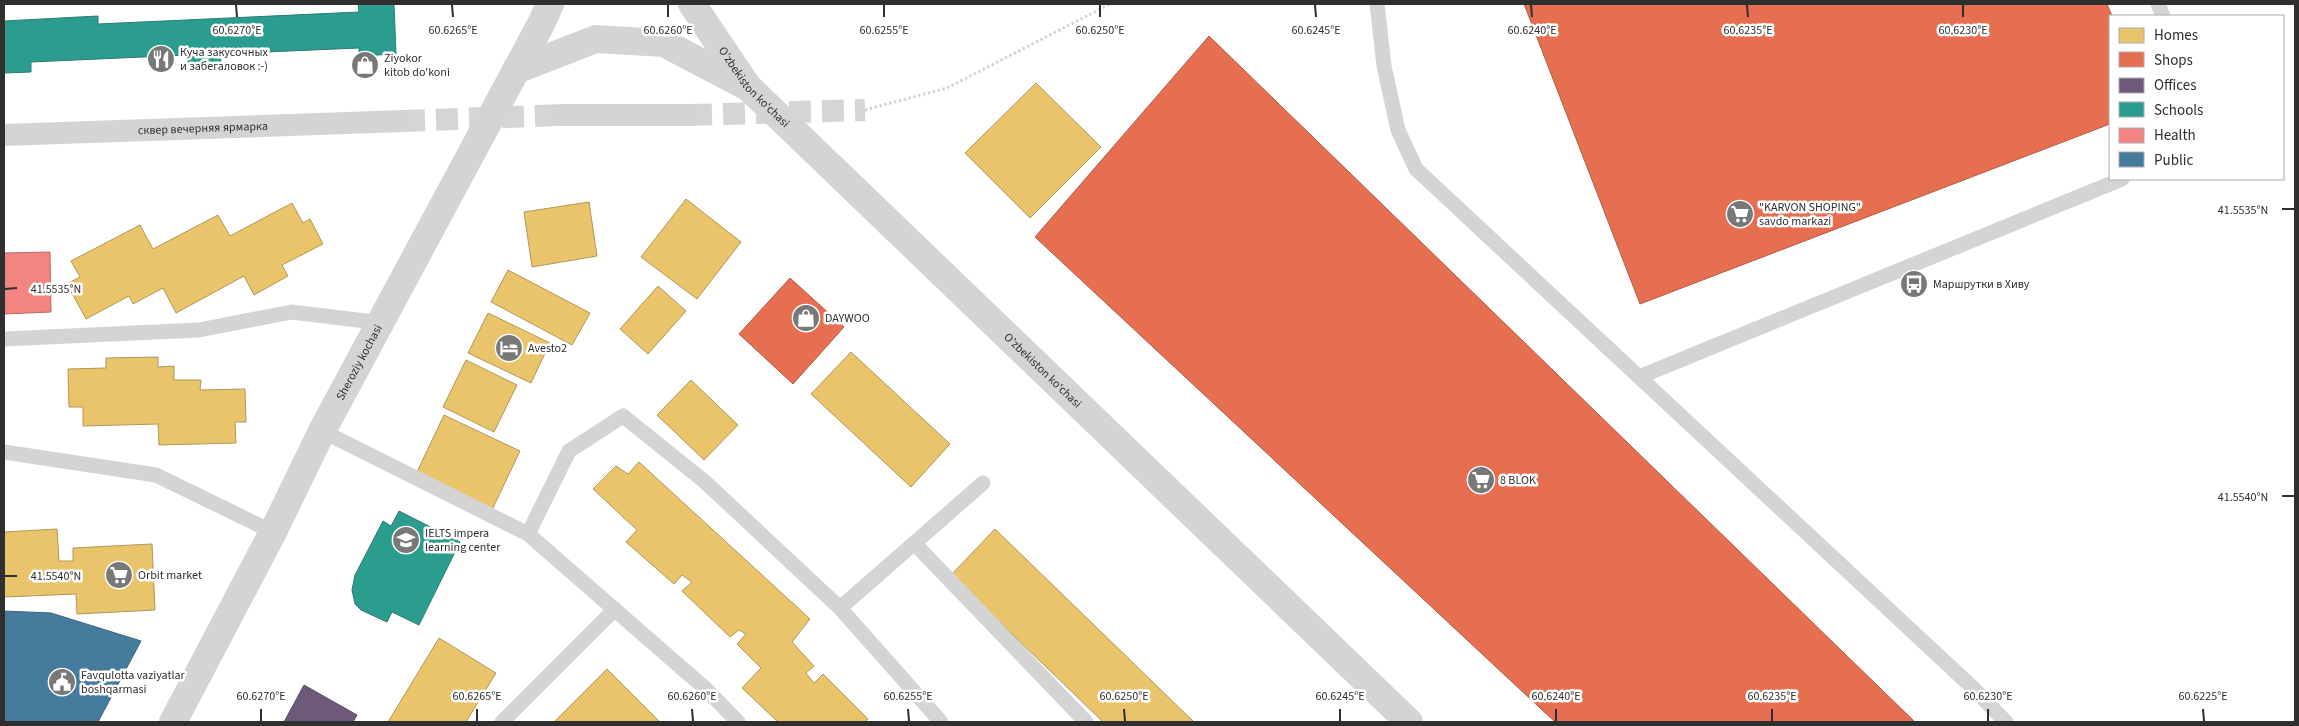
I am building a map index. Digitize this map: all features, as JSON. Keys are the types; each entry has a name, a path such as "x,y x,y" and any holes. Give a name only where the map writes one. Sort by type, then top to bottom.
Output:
{"street":[{"name":"Sheroziy kochasi","path":"173,722 273,532 322,431 382,323 550,4"},
{"name":"O’zbekiston ko‘chasi","path":"692,4 748,87 1409,722"},
{"path":"516,70 596,39 664,43 748,87"},
{"path":"560,115 690,115"},
{"name":"сквер вечерняя ярмарка","path":"4,135 403,121"}],"lane":[{"path":"1377,4 1384,66 1398,130 1416,169 1966,681 2006,722"},
{"path":"1639,377 2120,180"},
{"path":"4,339 199,330 292,312 382,323"},
{"path":"528,534 569,451 623,416 704,481 840,608 941,722"},
{"path":"322,431 528,534 707,690 738,722"},
{"path":"4,452 156,475 273,532"},
{"path":"840,608 983,483"},
{"path":"914,543 1086,722"},
{"path":"502,722 615,609"}],"path":[{"path":"865,110 947,88 1110,4"}],"building: Homes":[{"path":"1216,63 1382,224 1325,283 1159,121"},
{"path":"1036,83 1101,147 1030,218 965,153"},
{"path":"1119,173 1285,334 1227,392 1062,231"},
{"path":"686,199 741,242 697,299 641,257"},
{"path":"589,202 597,256 532,267 524,212"},
{"path":"292,203 303,223 310,219 323,244 282,265 288,276 254,295 244,276 176,313 163,288 133,304 129,296 86,319 67,284 80,277 71,261 140,225 153,249 218,215 230,236"},
{"path":"1415,252 1581,413 1523,472 1358,310"},
{"path":"508,270 590,313 572,345 491,302"},
{"path":"658,286 686,311 648,354 620,329"},
{"name":"Avesto2","path":"488,313 550,343 531,383 468,353"},
{"path":"851,352 950,444 911,487 811,394"},
{"path":"158,357 158,367 174,366 174,380 201,380 200,390 245,389 246,422 235,422 236,443 159,445 158,424 83,426 83,407 69,407 68,369 106,368 106,358"},
{"path":"1318,358 1483,520 1426,578 1260,417"},
{"path":"466,360 517,385 494,432 443,407"},
{"path":"691,380 738,425 704,460 657,415"},
{"path":"444,415 520,451 492,510 416,474"},
{"path":"1617,443 1782,605 1724,663 1559,502"},
{"path":"639,462 810,619 792,642 814,666 806,673 814,683 823,674 868,719 865,722 778,722 742,688 761,668 737,644 746,634 739,630 730,637 682,591 692,582 682,575 674,584 626,542 637,530 593,489 616,466 628,474"},
{"path":"57,529 59,561 73,561 73,548 152,544 155,610 77,614 76,594 4,597 4,532"},
{"path":"995,529 1194,722 1103,722 951,575"},
{"path":"1514,546 1680,708 1665,722 1577,722 1457,605"},
{"path":"439,638 496,673 466,722 388,722"},
{"path":"1814,638 1900,722 1783,722 1757,696"},
{"path":"607,669 660,722 554,722"},
{"path":"4,699 51,721 4,722"}],"building: Shops":[{"name":"\"KARVON SHOPING\" savdo markazi","path":"1524,4 2107,4 2112,15 2109,15 2109,124 1640,304"},
{"name":"8 BLOK","path":"1209,36 1915,722 1555,722 1035,237"},
{"path":"790,278 844,327 793,384 739,334"}],"building: Offices":[{"path":"304,685 357,715 353,722 284,722"}],"building: Schools":[{"path":"358,4 394,4 396,54 359,56 359,48 220,54 221,63 188,64 188,55 31,62 31,72 4,73 4,21 98,16 98,24 359,12"},
{"path":"399,511 460,542 419,625 392,612 387,622 361,610 355,604 352,590 355,575 383,521 391,526"}],"building: Health":[{"path":"50,252 51,312 4,314 4,253"}],"building: Public":[{"name":"Favqulotta vaziyatlar boshqarmasi","path":"4,611 51,613 141,641 98,722 4,722"}],"tunnel":[{"path":"690,115 865,110"},
{"path":"403,121 560,115"}],"place":[{"name":"Куча закусочных и забегаловок :-)","path":"161,59"},
{"name":"Ziyokor kitob do'koni","path":"365,65"},
{"name":"\"KARVON SHOPING\" savdo markazi","path":"1740,214"},
{"name":"Маршрутки в Хиву","path":"1914,284"},
{"name":"DAYWOO","path":"806,318"},
{"name":"Avesto2","path":"509,348"},
{"name":"8 BLOK","path":"1481,480"},
{"name":"IELTS impera learning center","path":"406,540"},
{"name":"Orbit market","path":"119,575"},
{"name":"Favqulotta vaziyatlar boshqarmasi","path":"62,682"}]}
